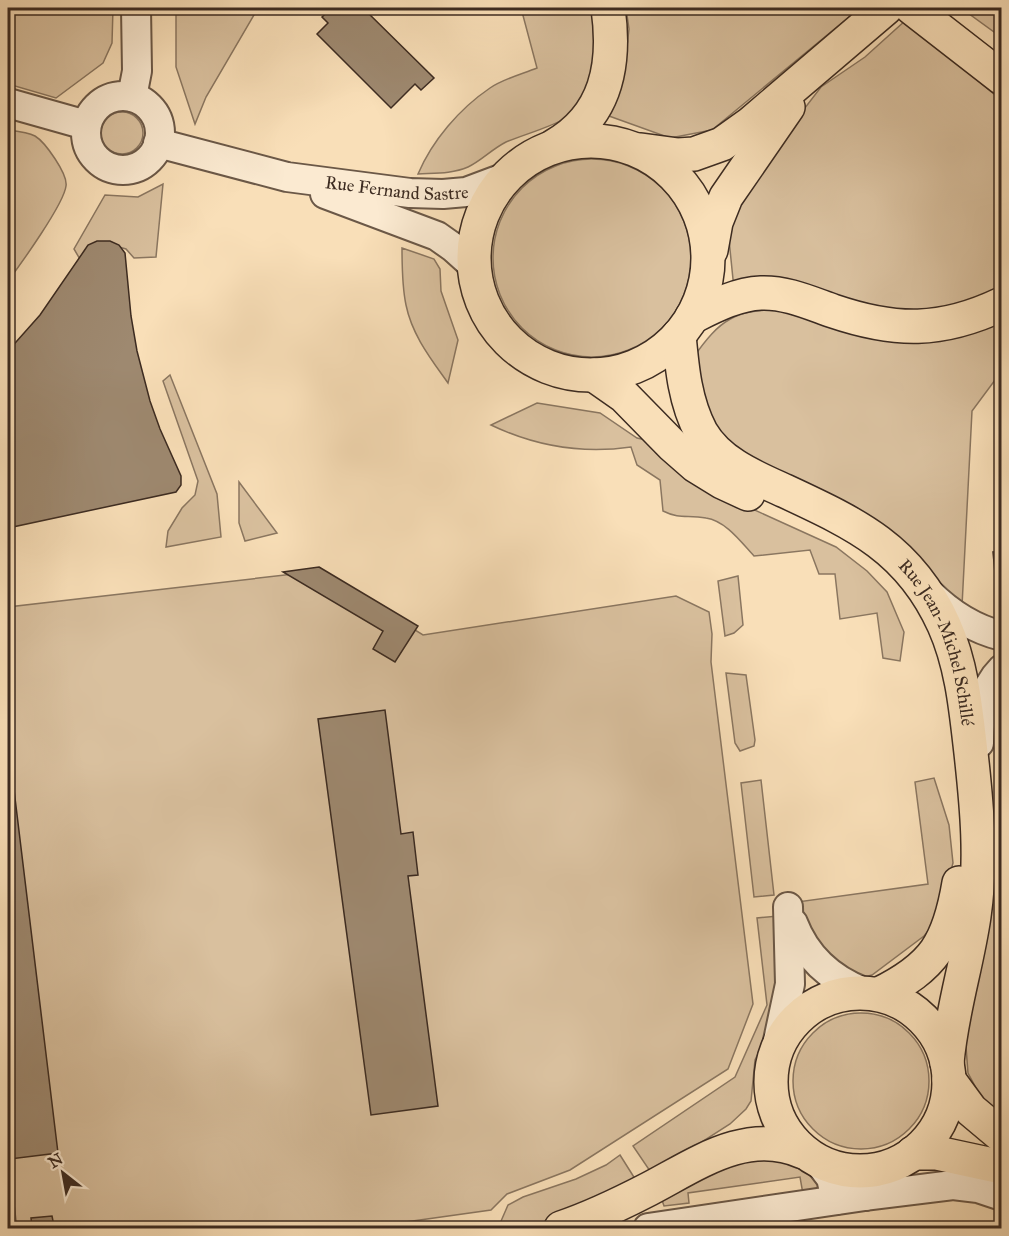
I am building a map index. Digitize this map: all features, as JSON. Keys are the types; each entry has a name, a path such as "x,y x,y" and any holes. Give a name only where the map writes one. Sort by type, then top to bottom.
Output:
{"main road":[{"path":"608,8 610,57 602,94 590,116 562,141 527,159 506,177 482,214 475,240 474,267 477,290 486,312 511,344 544,366 566,373 594,375 633,368 655,356 686,326 727,301 759,293 795,297 871,323 921,328 954,322 1002,304"},
{"path":"552,147 588,141 606,142 678,156 701,152 722,144 750,124 886,8"},
{"path":"912,8 1002,78"},
{"path":"941,8 1002,55"},
{"path":"686,326 703,292 716,222 732,186 799,92 838,49"},
{"path":"633,148 665,167 690,194 705,228 708,264"},
{"name":"Rue Jean-Michel Schillé","path":"686,326 683,375 691,406 701,431 715,449 731,464 752,476 833,513 874,537 899,559 917,582 936,610 955,653 965,706 979,854 975,913 948,1047 948,1071"},
{"name":"Rue Jean-Michel Schillé","path":"594,375 624,396 684,456 708,474 826,528 865,552 906,592 928,629 944,670 949,702 960,812 961,849 958,884 949,926 933,956 916,973 871,993"},
{"path":"811,1156 781,1125 774,1109 770,1084 771,1066 776,1050 791,1024 806,1010 833,996 871,993 898,1001 923,1018 941,1044 948,1071 971,1110 1002,1136"},
{"path":"561,1228 610,1209 713,1156 744,1145 778,1143 849,1171 869,1183 894,1164 913,1154 927,1141 938,1125 945,1108 948,1071"},
{"path":"678,1174 723,1146 746,1127 761,1108 770,1084"},
{"path":"913,1154 937,1153 1002,1167"}],"street":[{"path":"132,97 137,71 136,8"},
{"path":"121,96 132,97 146,104 156,117 159,127 158,143 154,153 142,164 132,169 116,169 101,163 90,151 86,125 93,110 105,100 121,96"},
{"path":"8,103 86,125"},
{"name":"Rue Fernand Sastre","path":"158,143 287,177 389,191 443,194 466,192 506,177"},
{"name":"Rue Fernand Sastre","path":"287,177 432,233 446,241 474,267"},
{"path":"917,582 958,617 980,629 1002,636"},
{"path":"976,805 981,710 988,687 1002,669"},
{"path":"776,1050 790,984 788,907 798,935 813,959 839,980 871,993"},
{"path":"811,1156 831,1178 836,1200"},
{"path":"648,1228 836,1200 869,1183 953,1185 978,1188 1002,1196"}],"shaded area":[{"path":"8,8 113,8 112,43 103,63 56,98 8,84"},
{"path":"176,8 258,8 206,97 195,124 176,67"},
{"path":"521,8 592,8 594,53 589,82 584,95 576,107 561,121 506,142 468,167 449,172 418,174 448,126 479,96 507,79 537,68"},
{"path":"626,8 860,8 712,130 670,138 609,116 623,80 629,29"},
{"path":"961,8 1001,8 1001,37"},
{"path":"906,20 1001,100 1001,295 933,316 734,289 727,220 758,169 821,87 865,57"},
{"path":"122,112 137,118 143,133 137,148 122,154 107,148 101,133 107,118"},
{"path":"8,130 29,134 39,139 60,166 66,186 50,220 8,281"},
{"path":"582,159 602,159 639,170 669,195 684,220 690,239 690,277 680,305 655,335 639,346 621,353 602,357 582,357 545,346 515,321 504,305 497,287 493,268 493,248 504,211 529,181 545,170 563,163"},
{"path":"163,184 156,257 134,258 126,249 105,243 81,261 74,249 105,195 138,197"},
{"path":"402,248 434,259 440,269 441,291 458,340 448,383 423,346 409,316 404,291"},
{"path":"781,309 1001,317 1001,372 972,411 962,606 775,478 715,430 697,390 693,358 712,334 730,319 751,312"},
{"path":"170,375 217,494 221,537 166,547 168,531 182,508 195,495 198,481 163,381"},
{"path":"537,403 600,413 637,438 646,440 704,487 836,547 867,571 887,592 904,632 900,661 883,658 877,613 840,619 835,574 819,574 810,550 754,556 733,533 720,523 706,518 680,516 663,511 660,480 637,465 631,447 577,449 542,443 491,425"},
{"path":"239,482 277,533 245,541 239,523"},
{"path":"320,571 423,635 676,596 709,612 712,634 711,662 753,1004 728,1069 570,1170 507,1194 491,1210 373,1228 17,1228 8,1156 8,607"},
{"path":"738,576 743,625 734,633 725,636 718,581"},
{"path":"726,673 746,675 755,740 754,746 740,751 735,743"},
{"path":"934,778 949,825 953,863 938,919 924,936 872,975 857,979 821,955 797,902 928,884 915,782"},
{"path":"761,780 774,895 754,897 741,783"},
{"path":"995,853 1002,889 1001,1126 983,1101 968,1073 965,1034"},
{"path":"778,916 785,973 766,1037 755,1060 751,1101 730,1124 652,1174 633,1146 735,1077 767,1005 757,918"},
{"path":"861,1013 887,1018 899,1024 909,1033 918,1043 924,1055 929,1081 924,1107 918,1119 909,1129 899,1138 887,1144 861,1149 835,1144 823,1138 813,1129 804,1119 798,1107 793,1081 798,1055 804,1043 813,1033 823,1024 835,1018"},
{"path":"751,1153 792,1158 828,1182 824,1189 803,1194 800,1177 688,1193 689,1203 664,1206 662,1200"},
{"path":"620,1155 637,1182 541,1223 498,1228 508,1205 523,1197 576,1179 606,1165"}],"building":[{"path":"332,8 341,10 363,8 434,78 421,90 415,84 391,108 317,34 328,23 322,17"},
{"path":"97,241 110,241 119,245 125,253 137,351 150,401 181,476 181,485 176,492 8,528 8,351 40,315 88,245"},
{"path":"1002,551 1002,572 995,573 993,552"},
{"path":"319,567 418,626 395,662 373,649 383,631 283,572"},
{"path":"385,710 401,834 413,832 418,875 408,876 438,1106 371,1115 318,719"},
{"path":"8,765 11,765 58,1153 10,1159 8,1137"},
{"path":"52,1216 54,1226 51,1228 32,1228 31,1218"}]}
